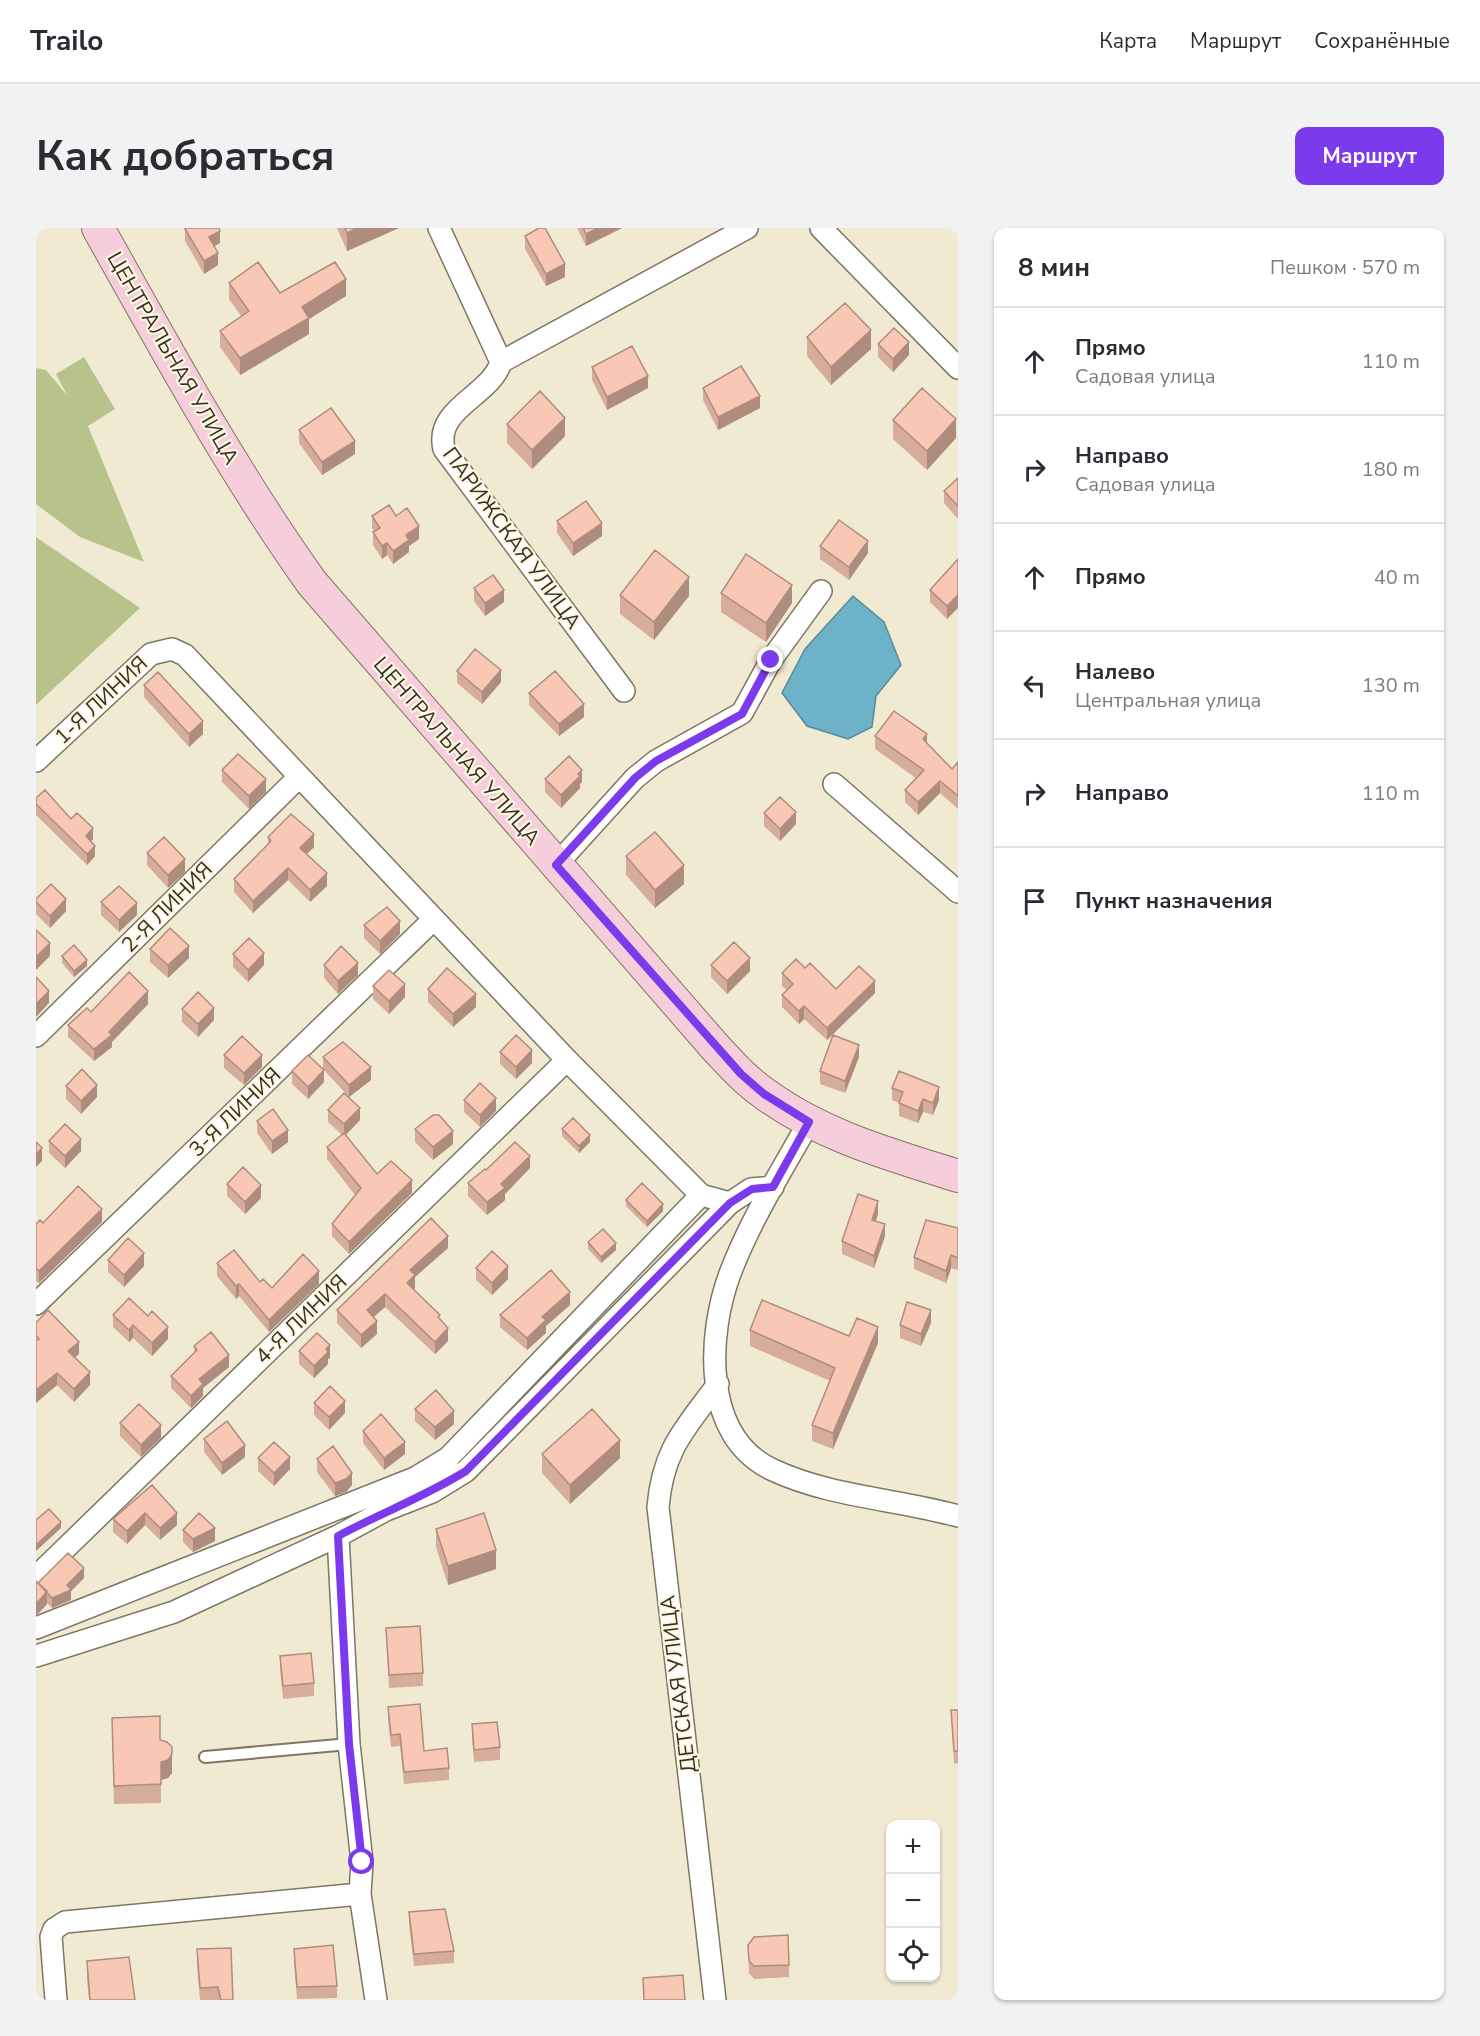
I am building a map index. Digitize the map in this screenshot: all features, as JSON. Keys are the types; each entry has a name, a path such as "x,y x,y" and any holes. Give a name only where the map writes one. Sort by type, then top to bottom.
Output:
{"main road":[{"name":"ЦЕНТРАЛЬНАЯ УЛИЦА","path":"98,228 242,478 312,584 741,1074 764,1094 809,1122 876,1149 958,1176"}],"street":[{"path":"440,228 501,362 747,228"},
{"path":"821,228 958,368"},
{"name":"ПАРИЖСКАЯ УЛИЦА","path":"501,362 498,374 448,419 442,440 444,449 624,691"},
{"path":"556,865 603,810 642,772 656,761 742,714 771,660 820,591"},
{"name":"1-Я ЛИНИЯ","path":"36,761 151,654 172,649 185,655 299,777"},
{"path":"299,777 567,1060 701,1195 730,1203"},
{"name":"2-Я ЛИНИЯ","path":"36,1036 299,777"},
{"path":"834,784 958,892"},
{"name":"3-Я ЛИНИЯ","path":"36,1304 434,919"},
{"name":"4-Я ЛИНИЯ","path":"36,1577 567,1060"},
{"path":"809,1122 773,1187 732,1270 717,1316 720,1404 731,1431 747,1452 771,1469 821,1488 958,1516"},
{"path":"36,1656 174,1612 338,1536 386,1510 432,1492 466,1471 730,1203 752,1189 773,1187"},
{"path":"36,1628 415,1478 448,1458 701,1195"},
{"name":"ДЕТСКАЯ УЛИЦА","path":"716,2000 658,1507 661,1477 670,1452 718,1384"},
{"path":"338,1536 349,1744 362,1862 360,1894 376,2000"},
{"path":"56,2000 51,1937 54,1929 65,1922 360,1894"}],"lane":[{"path":"205,1757 349,1744"}],"green space":[{"path":"84,357 115,409 88,426 144,562 80,537 36,504 36,368 46,370 67,395 56,374"},
{"path":"36,537 140,608 36,705"}],"water":[{"path":"853,596 884,622 901,665 876,696 872,727 848,739 807,726 782,693 805,649"}],"building":[{"path":"186,228 219,228 220,231 209,237 218,253 204,261"},
{"path":"345,228 357,228 347,233"},
{"path":"539,228 545,228 565,264 546,274 525,236"},
{"path":"583,228 598,228 586,234"},
{"path":"258,262 280,293 335,262 346,279 302,307 309,318 240,358 220,331 249,311 229,283"},
{"path":"845,303 871,330 831,367 807,337"},
{"path":"894,328 909,342 893,359 878,344"},
{"path":"632,346 648,376 607,397 592,367"},
{"path":"741,366 760,396 718,417 703,388"},
{"path":"922,388 956,419 927,451 893,420"},
{"path":"540,391 565,418 532,450 507,424"},
{"path":"331,408 355,441 322,462 299,430"},
{"path":"958,478 958,506 944,491"},
{"path":"586,501 602,523 573,543 557,521"},
{"path":"389,505 396,516 407,508 419,526 406,535 409,540 393,551 387,543 382,546 373,532 380,528 372,516"},
{"path":"839,520 868,541 849,567 820,546"},
{"path":"655,550 689,577 654,622 620,595"},
{"path":"746,554 792,585 766,623 721,593"},
{"path":"958,559 958,595 947,606 930,590"},
{"path":"493,575 504,590 485,603 474,588"},
{"path":"475,649 501,670 482,692 457,671"},
{"path":"555,671 584,704 559,724 529,693"},
{"path":"158,672 203,721 189,734 144,685"},
{"path":"894,711 927,734 923,739 952,769 958,762 958,796 940,781 918,802 905,790 924,770 875,736"},
{"path":"238,754 266,779 249,796 222,770"},
{"path":"569,756 582,770 578,774 580,776 561,795 545,779"},
{"path":"45,790 71,819 77,813 93,828 86,836 95,846 87,854 36,804 36,798"},
{"path":"780,797 796,812 780,829 764,813"},
{"path":"291,814 314,834 300,848 327,873 310,890 288,868 253,901 234,879 271,841 268,837"},
{"path":"655,832 684,865 655,890 626,856"},
{"path":"164,837 185,859 168,875 147,853"},
{"path":"51,884 66,899 50,916 36,902 36,899"},
{"path":"119,886 137,903 119,920 101,902"},
{"path":"387,907 400,921 380,941 364,925"},
{"path":"170,928 189,946 168,965 150,949"},
{"path":"36,930 50,943 36,957"},
{"path":"249,938 264,953 248,970 233,954"},
{"path":"734,942 750,958 727,981 711,965"},
{"path":"74,945 87,960 74,971 62,956"},
{"path":"341,946 358,963 338,981 324,965"},
{"path":"796,959 805,968 810,963 836,989 859,966 875,981 827,1028 804,1006 799,1011 782,995 793,984 782,973"},
{"path":"447,968 476,994 453,1014 428,989"},
{"path":"389,970 405,984 389,1001 373,986"},
{"path":"129,972 148,991 109,1032 112,1035 94,1049 68,1025 87,1008 91,1012"},
{"path":"36,977 49,991 36,1004"},
{"path":"198,992 214,1008 198,1024 182,1009"},
{"path":"516,1035 532,1050 516,1067 500,1052"},
{"path":"833,1035 859,1045 845,1081 820,1071"},
{"path":"242,1036 262,1055 244,1073 224,1055"},
{"path":"343,1042 371,1067 349,1085 323,1057"},
{"path":"308,1055 324,1070 308,1087 292,1071"},
{"path":"82,1069 97,1085 81,1101 66,1086"},
{"path":"899,1071 939,1087 933,1103 923,1099 918,1111 899,1103 903,1092 892,1088"},
{"path":"480,1083 496,1098 480,1115 464,1100"},
{"path":"344,1093 360,1108 344,1124 328,1110"},
{"path":"273,1109 288,1130 272,1141 257,1121"},
{"path":"433,1115 439,1115 453,1131 433,1147 415,1129"},
{"path":"573,1118 590,1135 579,1146 562,1129"},
{"path":"65,1124 81,1139 65,1156 49,1141"},
{"path":"344,1133 377,1174 391,1161 412,1180 349,1242 332,1224 361,1188 327,1147"},
{"path":"36,1142 42,1148 36,1154"},
{"path":"515,1142 530,1156 501,1184 505,1188 487,1202 468,1183 486,1170"},
{"path":"243,1167 261,1185 245,1202 227,1184"},
{"path":"642,1183 663,1204 647,1221 626,1200"},
{"path":"78,1186 102,1209 39,1271 36,1268 36,1224 40,1220 43,1223"},
{"path":"858,1194 878,1201 872,1220 885,1224 874,1256 842,1241"},
{"path":"431,1218 448,1236 410,1270 415,1275 407,1283 440,1315 438,1317 448,1328 435,1342 385,1294 367,1310 377,1321 361,1335 337,1310"},
{"path":"926,1220 958,1228 958,1258 951,1255 946,1271 914,1257"},
{"path":"603,1229 616,1243 601,1257 588,1242"},
{"path":"128,1238 144,1253 124,1275 108,1260"},
{"path":"234,1250 260,1282 263,1279 272,1288 303,1254 319,1271 269,1320 239,1284 236,1286 217,1263"},
{"path":"492,1251 508,1266 492,1283 476,1268"},
{"path":"551,1270 570,1292 542,1317 546,1320 527,1338 500,1315"},
{"path":"129,1298 148,1316 152,1311 168,1327 152,1343 133,1325 129,1330 113,1315"},
{"path":"762,1300 849,1336 857,1318 878,1327 833,1433 812,1425 835,1368 750,1330"},
{"path":"907,1302 931,1310 921,1334 900,1325"},
{"path":"48,1310 79,1342 68,1351 90,1372 74,1389 57,1373 36,1390 36,1341 39,1339 36,1335 36,1323"},
{"path":"211,1332 229,1355 199,1379 203,1384 191,1396 171,1376 197,1350 194,1346"},
{"path":"317,1333 330,1345 326,1349 328,1352 314,1366 299,1351"},
{"path":"330,1386 345,1401 329,1417 314,1403"},
{"path":"436,1390 454,1411 435,1427 415,1409"},
{"path":"139,1404 161,1425 141,1445 120,1423"},
{"path":"592,1409 620,1440 570,1485 542,1454"},
{"path":"381,1414 405,1442 384,1458 363,1431"},
{"path":"227,1421 245,1445 222,1463 204,1439"},
{"path":"274,1442 290,1457 274,1473 258,1458"},
{"path":"333,1446 352,1473 346,1479 335,1483 317,1459"},
{"path":"152,1485 177,1513 160,1528 145,1513 127,1531 113,1519"},
{"path":"49,1509 61,1522 36,1545 36,1520"},
{"path":"199,1513 215,1528 193,1539 183,1530"},
{"path":"484,1513 496,1550 448,1566 436,1529"},
{"path":"68,1553 84,1568 67,1585 71,1590 52,1598 38,1583"},
{"path":"36,1581 47,1591 36,1602"},
{"path":"420,1626 423,1673 389,1675 386,1628"},
{"path":"311,1653 314,1683 283,1686 280,1656"},
{"path":"420,1704 424,1751 447,1748 449,1768 404,1772 400,1734 391,1735 388,1707"},
{"path":"951,1710 958,1710 958,1751 954,1751"},
{"path":"160,1716 160,1740 172,1747 172,1754 168,1760 161,1762 161,1784 114,1786 112,1718"},
{"path":"497,1722 500,1747 474,1750 472,1724"},
{"path":"445,1909 454,1951 414,1954 409,1912"},
{"path":"788,1935 789,1965 754,1966 749,1961 748,1945 754,1937"},
{"path":"333,1945 337,1986 297,1987 294,1949"},
{"path":"231,1948 233,2000 221,2000 218,1987 200,1988 197,1949"},
{"path":"129,1957 135,2000 90,2000 87,1961"},
{"path":"683,1975 685,2000 644,2000 643,1978"}],"route":[{"path":"362,1862 349,1744 338,1536 386,1510 432,1492 466,1471 730,1203 752,1189 762,1186 773,1187 809,1122 764,1094 741,1074 692,1022 556,865 603,810 635,778 656,761 742,714 771,660"}]}
